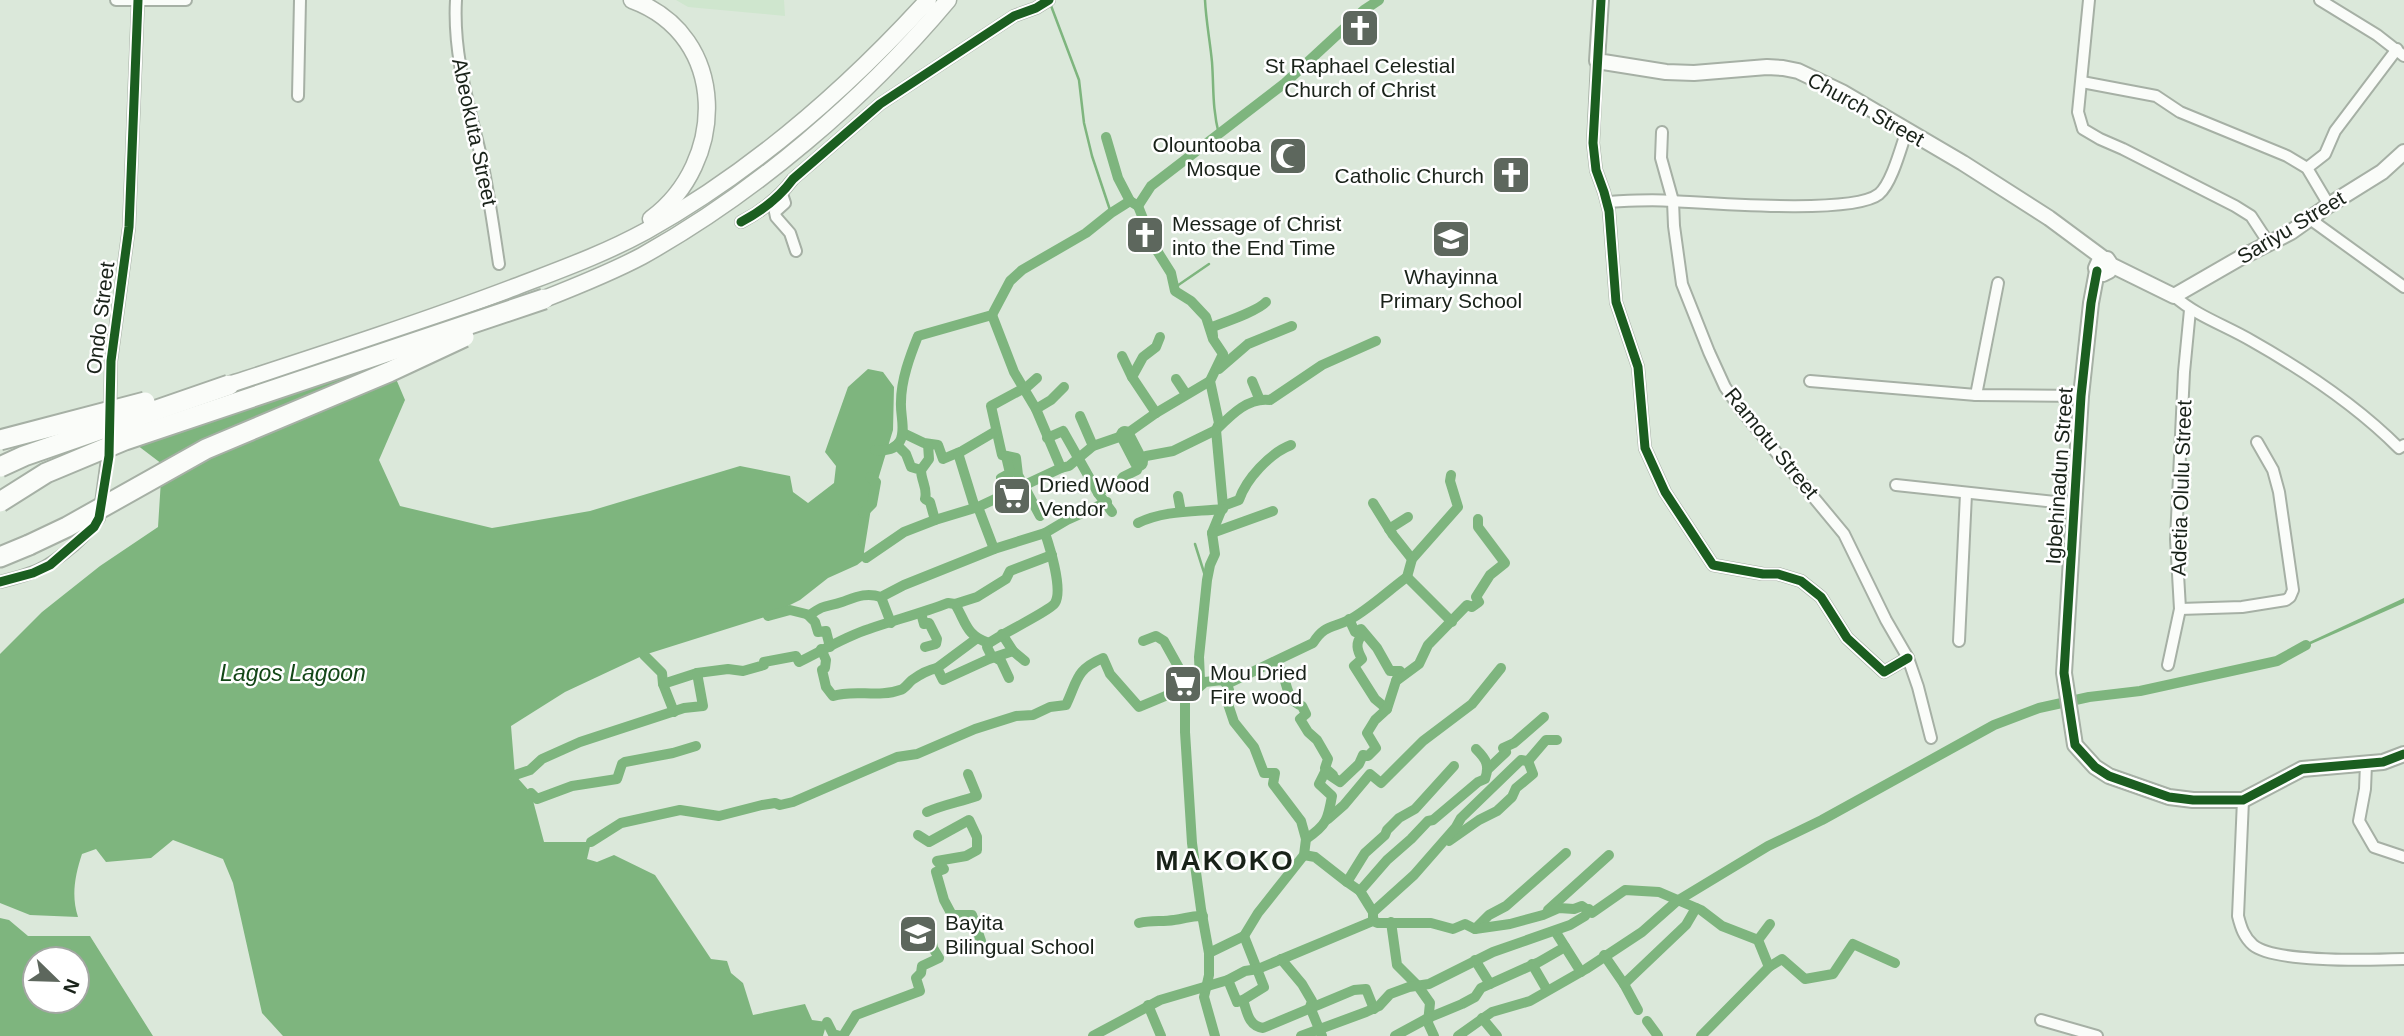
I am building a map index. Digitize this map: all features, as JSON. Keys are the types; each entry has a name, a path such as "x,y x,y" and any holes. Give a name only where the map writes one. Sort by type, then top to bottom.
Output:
{"highway":[{"path":"0,502 46,473 125,440 544,299"},
{"path":"0,557 67,527 206,449 389,372 544,299"},
{"path":"0,440 157,399 229,385"},
{"path":"0,467 24,456 229,385"}],"main road":[{"path":"611,248 659,213 681,191 699,156 708,117 704,78 685,40 662,16 632,0"},
{"path":"229,385 386,334 584,260 683,209 814,114 871,61 928,0"},
{"path":"544,299 640,257 750,185 826,124 948,0"}],"street":[{"path":"116,0 186,0"},
{"path":"298,96 300,0"},
{"name":"Abeokuta Street","path":"456,0 457,41 462,77 487,183 499,264"},
{"path":"741,222 760,212 782,194 793,179 880,104 1006,21 1049,0"},
{"path":"1601,0 1593,143 1596,170 1607,202 1616,302 1638,367 1645,448 1665,492 1713,565 1778,574 1801,581 1821,597 1847,638 1884,673 1908,658"},
{"path":"2089,0 2078,112 2083,128 2235,206 2251,216 2268,243"},
{"path":"2307,168 2325,154 2335,131 2400,53 2320,0"},
{"name":"Ondo Street","path":"0,582 51,565 94,527 99,517 109,456 111,361 129,227 138,1"},
{"name":"Church Street","path":"1597,61 1694,74 1783,68 1798,71 1842,92 1907,130 2049,218 2104,264 2174,296"},
{"path":"2082,82 2156,96 2180,112 2287,156 2307,168 2329,205"},
{"path":"1607,202 1673,201 1696,204 1810,206 1861,202 1883,191 1907,130"},
{"name":"Ramotu Street","path":"1662,132 1661,158 1673,201 1682,284 1693,315 1725,387 1760,435 1844,534 1886,620 1908,658 1931,738"},
{"name":"Sariyu Street","path":"2174,296 2291,232 2382,172 2404,152"},
{"path":"782,194 785,203 775,212 776,217 790,233 796,251"},
{"path":"2310,219 2403,284"},
{"name":"Igbehinadun Street","path":"2104,264 2091,303 2081,396 2074,504 2065,684 2075,746 2095,767 2109,776 2169,797 2243,800"},
{"path":"1976,395 1998,283"},
{"path":"2174,296 2190,310 2248,338 2297,367 2339,397 2399,448 2404,445"},
{"name":"Adetia Olulu Street","path":"2168,665 2180,609 2176,539 2184,372 2190,310"},
{"path":"1810,381 1976,395 2081,396"},
{"path":"2180,609 2242,607 2286,600 2290,597 2293,590 2280,492 2273,470 2257,442"},
{"path":"1896,485 2074,504"},
{"path":"1959,641 1966,494"},
{"path":"2404,754 2383,762 2302,768 2243,800 2238,916 2243,933 2260,950 2283,955 2404,961"},
{"path":"2366,764 2359,821 2374,847 2404,857"},
{"path":"2041,1020 2097,1036"}],"shaded area":[{"path":"676,0 784,0 785,16 688,7"}],"water":[{"name":"Lagos Lagoon","path":"377,334 405,400 379,460 400,506 492,528 590,511 740,466 790,476 793,492 808,503 834,483 836,466 825,452 848,387 868,369 883,372 894,387 893,430 873,496 864,552 866,558 828,578 800,600 768,616 644,655 565,692 511,726 515,775 531,793 544,842 591,842 587,859 597,862 614,855 655,875 711,959 727,961 731,973 743,983 753,1015 805,1004 812,1020 827,1022 823,1036 283,1036 262,1013 233,883 223,859 173,840 151,858 106,862 96,849 82,854 75,886 78,917 30,915 0,903 0,654 42,612 100,566 158,527 162,464 108,423 120,412 222,378"},
{"path":"2404,598 2404,603 2293,652 2292,650"},
{"path":"0,918 9,920 28,936 90,936 153,1036 0,1036"}],"waterway":[{"path":"1205,0 1219,135"},
{"path":"875,450 893,448 902,437 903,385 918,336 992,315 1010,281 1022,270 1086,233 1130,201 1138,206 1151,186 1285,83 1364,10 1379,0"},
{"path":"1050,3 1079,80 1084,123 1111,213"},
{"path":"1106,137 1118,178 1130,201"},
{"path":"1138,206 1154,246 1171,273 1175,291 1191,301 1206,317 1213,339 1223,354 1210,381 1219,423 1216,430 1223,506 1212,533 1215,554 1207,580 1199,657 1200,680 1185,700 1192,843 1209,953 1209,975 1204,997 1215,1036"},
{"path":"1174,288 1209,264"},
{"path":"1213,336 1212,327 1249,313 1266,302"},
{"path":"992,315 1014,372 1036,409 1061,468"},
{"path":"1219,369 1248,344 1292,326"},
{"path":"1156,413 1132,377 1143,357 1156,347 1160,337"},
{"path":"1216,430 1247,404 1270,400 1322,365 1376,341"},
{"path":"1122,356 1132,377"},
{"path":"1037,378 1028,386 991,406 1002,455 1016,458 1018,475 1040,516"},
{"path":"1176,379 1186,394"},
{"path":"866,558 904,532 978,507 1069,466 1093,446 1125,435 1210,381"},
{"path":"1252,381 1259,398"},
{"path":"1036,409 1051,400 1064,387"},
{"path":"1080,416 1093,446"},
{"path":"1112,512 1098,493 1110,485 1118,484 1123,477 1137,470 1139,462 1146,456 1173,451 1216,430"},
{"path":"903,433 924,443 938,445 943,459 996,431"},
{"path":"1047,438 1063,431 1098,493"},
{"path":"1125,435 1139,462"},
{"path":"921,470 929,459 928,444"},
{"path":"897,445 906,454 911,467 921,470 925,499 930,502 935,520"},
{"path":"1223,506 1239,500 1260,468 1275,454 1291,445"},
{"path":"958,453 975,508"},
{"path":"1006,456 1010,473 1001,478 1007,494"},
{"path":"1407,577 1412,559 1458,507 1450,481 1451,475"},
{"path":"863,513 872,504 876,482 870,477"},
{"path":"1178,496 1181,512"},
{"path":"768,616 790,610 810,615 822,607 857,597 881,597 994,549 1045,533 1107,502"},
{"path":"1373,503 1412,559"},
{"path":"978,507 994,549"},
{"path":"1138,523 1169,514 1223,509"},
{"path":"1212,533 1273,511"},
{"path":"1389,529 1408,517"},
{"path":"1209,953 1244,936 1258,913 1304,855 1306,839 1325,821 1332,796 1319,784 1325,772 1340,782 1359,764 1363,755 1368,756 1376,748 1367,733 1375,720 1387,709 1396,681 1419,664 1428,645 1467,605 1472,607 1479,602 1476,597 1490,575 1505,563 1478,527 1478,519"},
{"path":"989,643 1055,603 1057,579 1045,533"},
{"path":"1195,544 1207,582"},
{"path":"663,684 697,673 728,669 743,671 764,665 764,662 796,656 799,662 860,632 948,603 955,604 977,597 1006,579 1010,571 1052,555"},
{"path":"1197,689 1205,682 1222,680 1227,684 1313,643 1325,630 1356,616 1407,577 1452,622"},
{"path":"881,597 891,623"},
{"path":"955,604 971,632 989,643 987,647 991,655 1001,661 1009,678"},
{"path":"921,613 924,624 929,623 937,639 936,644 925,647"},
{"path":"808,615 815,622 818,632 826,631 830,647"},
{"path":"1349,619 1355,632 1362,635 1358,641 1362,659 1354,666 1375,699 1387,709"},
{"path":"1359,630 1361,629 1377,648 1390,671 1400,671 1396,681"},
{"path":"1002,634 1013,651 1025,661"},
{"path":"1143,641 1156,636 1164,641 1184,677 1185,700"},
{"path":"821,649 826,660 822,670 826,687 833,696 883,693 902,689 918,676 937,668 976,639"},
{"path":"1458,1036 1492,1012 1530,1001 1586,969 1642,932 1677,901 1768,846 1822,820 1994,725 2039,708 2089,697 2140,691 2277,661 2306,645"},
{"path":"937,668 943,680 1013,651"},
{"path":"644,655 662,673 663,684 674,712"},
{"path":"591,842 621,823 680,810 719,816 762,805 793,802 897,757 917,754 975,729 1016,716 1033,715 1050,707 1066,705 1082,672 1103,658 1110,674 1139,707 1175,692 1185,700"},
{"path":"1274,662 1282,673 1291,698 1302,706 1306,714 1300,719 1317,740 1328,759 1325,768 1333,775"},
{"path":"1328,819 1344,805 1370,774 1381,783 1423,741 1472,704 1501,668"},
{"path":"515,775 530,770 542,759 580,742 684,708 703,706 697,673"},
{"path":"1227,684 1229,690 1226,698 1234,722 1254,747 1264,773 1275,773 1273,784 1301,821 1306,839"},
{"path":"1488,769 1506,752 1503,748 1514,743 1544,717"},
{"path":"1373,921 1373,912 1414,875 1461,818 1521,760 1528,761 1546,740 1557,740"},
{"path":"531,793 537,799 572,786 617,779 625,762 696,746"},
{"path":"1373,912 1360,891 1387,860 1428,821 1433,820 1485,779 1486,762 1476,749"},
{"path":"1449,841 1497,811 1512,797 1516,788 1533,774 1528,761"},
{"path":"1360,891 1347,882 1365,853 1399,818 1415,809 1454,766"},
{"path":"927,812 977,796 968,774"},
{"path":"918,835 929,842 969,820 977,837 977,850 966,856 937,861 944,869 936,872 944,900 952,915 972,915 981,941"},
{"path":"1475,929 1489,915 1506,906 1566,853"},
{"path":"1304,855 1315,857 1347,882"},
{"path":"1548,910 1609,855"},
{"path":"1093,1036 1160,1000 1258,969 1373,921 1431,923 1453,929 1465,924 1475,929 1510,924 1559,908 1574,909 1582,906 1592,913 1625,890 1659,892 1701,910 1722,926 1758,940"},
{"path":"1624,984 1686,925 1696,908"},
{"path":"1301,1036 1379,1006 1390,994 1429,984 1493,952 1570,925 1585,916 1589,909"},
{"path":"1139,923 1203,916"},
{"path":"1391,922 1397,965 1430,1003 1428,1023 1434,1036"},
{"path":"843,1036 856,1015 920,991 916,978 921,973 922,966 939,958 933,948 928,923"},
{"path":"1701,1036 1769,967 1758,940 1770,924"},
{"path":"1555,931 1581,972"},
{"path":"1243,1000 1264,987 1244,936"},
{"path":"1769,967 1782,959 1805,979 1833,974 1853,944 1895,963"},
{"path":"1395,1036 1462,1004 1475,997 1481,988 1565,947"},
{"path":"1604,955 1638,1010"},
{"path":"1281,959 1312,1001 1310,1007 1322,1036"},
{"path":"1475,960 1490,984"},
{"path":"1532,964 1547,990"},
{"path":"1228,980 1237,1002 1243,1000 1251,1021 1263,1028 1354,990 1366,989 1374,1009"},
{"path":"1148,1005 1161,1036"},
{"path":"1482,1018 1497,1036"},
{"path":"1647,1021 1658,1036"},
{"path":"827,1022 833,1034 840,1036"}],"cycle path":[{"path":"0,582 33,573 50,565 94,527 99,518 109,456 111,361 129,227 138,0"},
{"path":"741,222 770,204 793,179 880,104 1014,16 1049,0"},
{"path":"1601,0 1593,143 1596,170 1609,211 1616,302 1638,367 1645,448 1665,492 1713,565 1778,574 1801,581 1821,597 1847,638 1884,672 1908,658"},
{"path":"2097,271 2081,396 2064,673 2075,745 2095,767 2109,776 2169,797 2193,800 2243,800 2302,769 2383,762 2404,754"}],"place":[{"name":"St Raphael Celestial Church of Christ","path":"1360,28"},
{"name":"Olountooba Mosque","path":"1288,156"},
{"name":"Catholic Church","path":"1511,175"},
{"name":"Message of Christ into the End Time","path":"1145,235"},
{"name":"Whayinna Primary School","path":"1451,239"},
{"name":"Dried Wood Vendor","path":"1012,496"},
{"name":"Mou Dried Fire wood","path":"1183,684"},
{"name":"Bayita Bilingual School","path":"918,934"}],"district":[{"name":"MAKOKO","path":"1225,860"}]}
